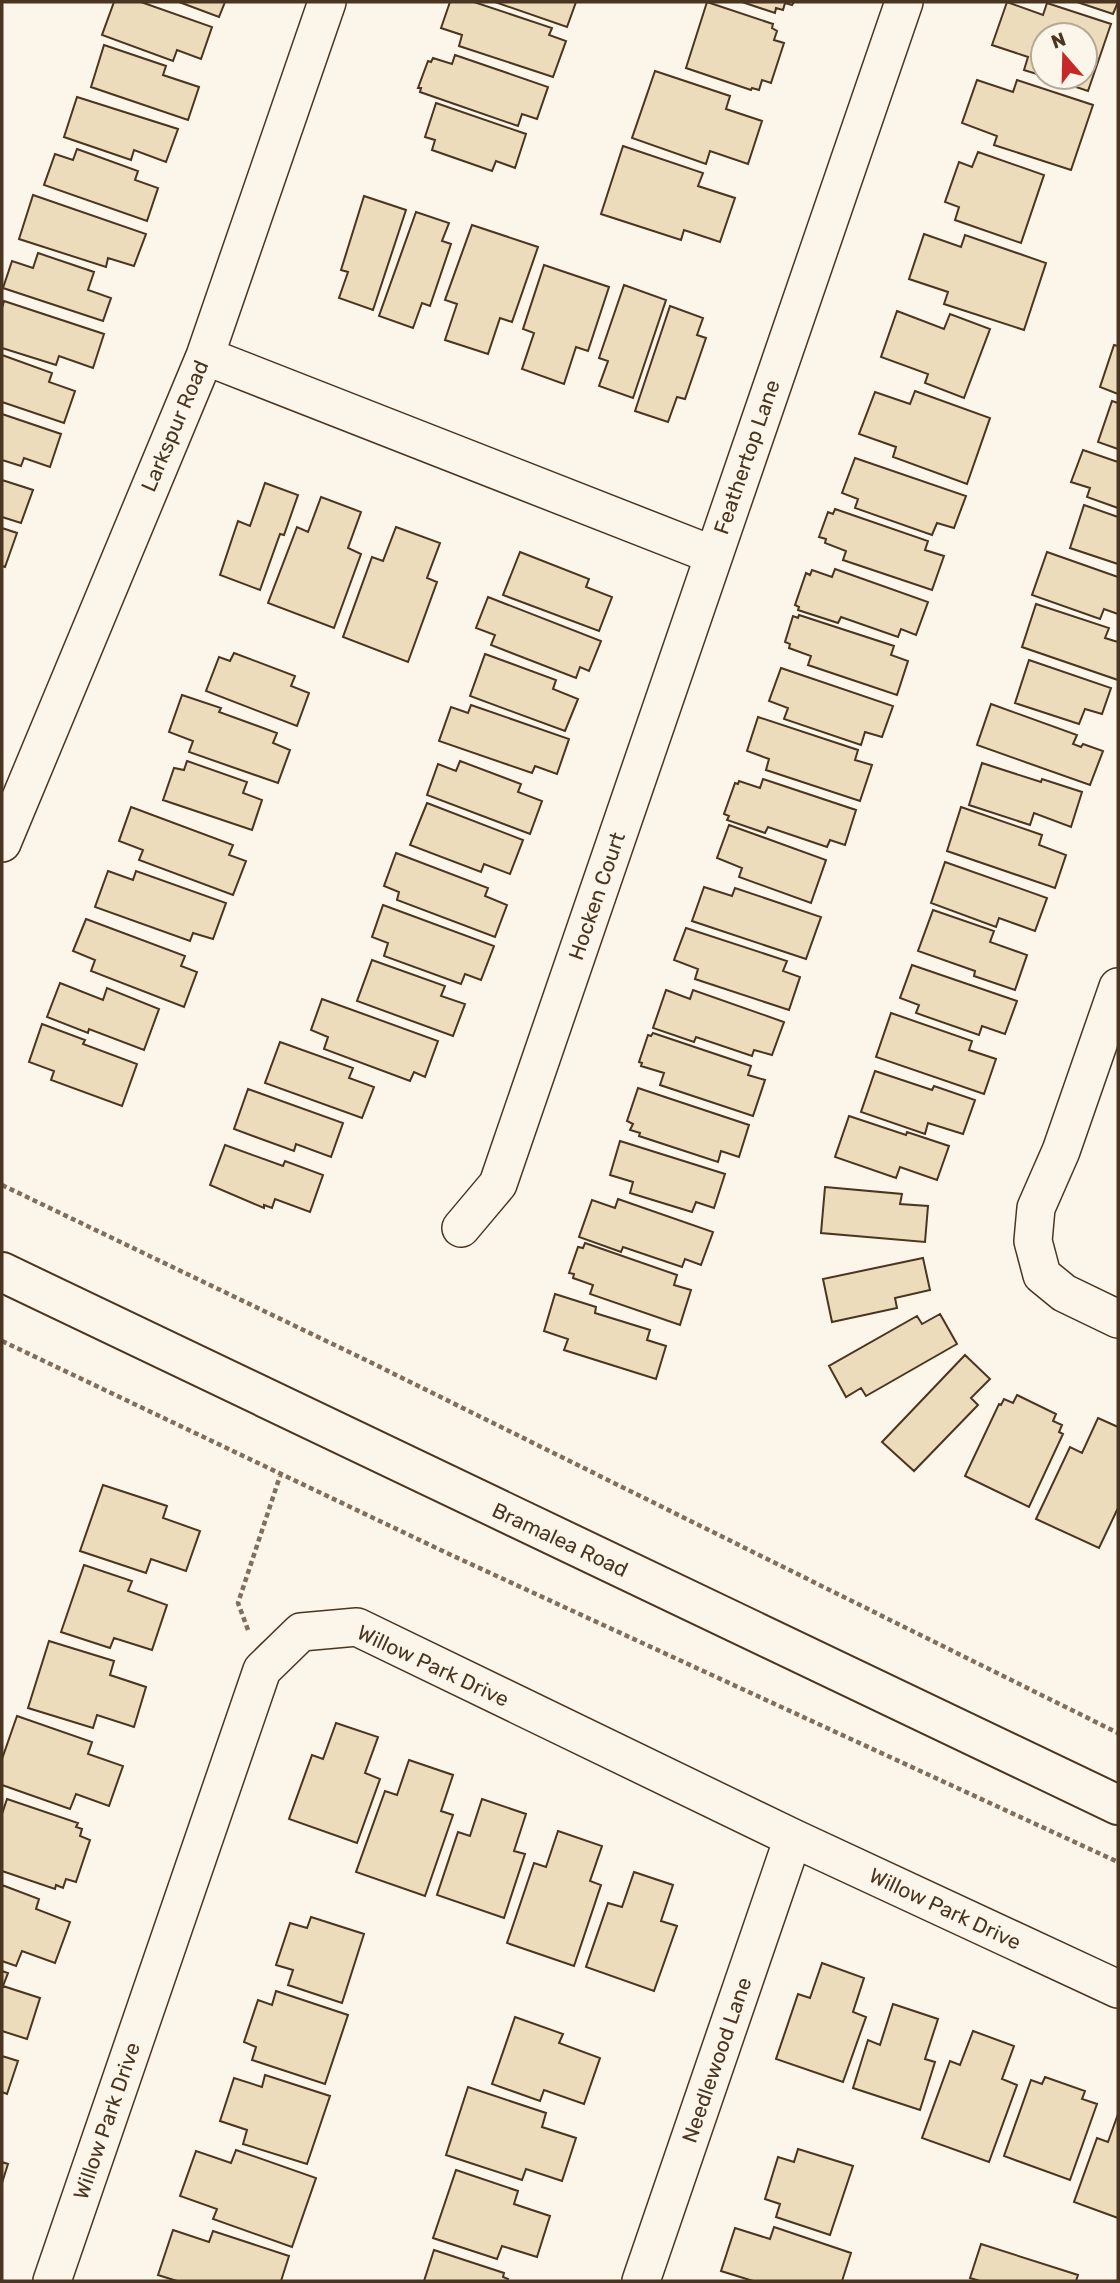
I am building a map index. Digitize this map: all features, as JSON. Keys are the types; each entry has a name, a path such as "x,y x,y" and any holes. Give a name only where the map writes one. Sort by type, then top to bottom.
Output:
{"main road":[{"name":"Bramalea Road","path":"2,1272 1118,1805"}],"street":[{"name":"Larkspur Road","path":"2,843 205,356 327,2"},
{"name":"Feathertop Lane","path":"205,356 713,555 904,2"},
{"name":"Hocken Court","path":"461,1228 498,1184 713,555"},
{"path":"1118,987 1061,1151 1037,1208 1033,1241 1042,1275 1064,1293 1118,1319"},
{"name":"Willow Park Drive","path":"52,2281 262,1670 301,1632 356,1626 793,1838 1118,1989"},
{"name":"Needlewood Lane","path":"641,2281 793,1838"}],"path":[{"path":"2,1185 370,1362 1118,1732"},
{"path":"2,1341 449,1554 1118,1862"},
{"path":"262,1670 238,1603 281,1474"}],"building":[{"path":"114,2 141,2 212,27 201,59 177,50 173,61 102,35"},
{"path":"179,2 225,2 219,17"},
{"path":"450,2 474,2 552,28 549,35 566,41 553,77 459,46 462,35 441,28"},
{"path":"495,2 576,2 567,27"},
{"path":"707,2 773,24 772,28 777,31 774,40 784,43 771,83 762,80 759,90 751,90 686,68"},
{"path":"742,2 794,2 792,5 785,3 783,10 776,8 775,13"},
{"path":"1007,2 1043,15 1047,3 1111,24 1099,59 1099,21 1029,21 1029,72 1024,70 1028,57 992,45"},
{"path":"1077,2 1118,2 1113,14"},
{"path":"104,45 166,66 163,75 199,87 188,120 91,87"},
{"path":"455,55 548,87 537,119 522,114 518,126 420,92 421,88 418,88 428,61 431,62 433,58 452,64"},
{"path":"655,71 730,96 726,109 762,121 748,164 710,151 706,164 632,138"},
{"path":"977,80 1013,92 1017,80 1029,84 1029,91 1050,91 1093,105 1071,170 994,145 997,136 962,123"},
{"path":"77,97 178,129 166,162 134,150 131,160 64,137"},
{"path":"436,103 526,134 515,168 496,161 492,171 432,150 435,140 425,137"},
{"path":"623,146 703,173 698,186 735,198 720,242 684,230 681,240 601,214"},
{"path":"77,149 138,171 135,180 158,188 147,221 44,185 55,154 73,160"},
{"path":"978,152 1044,175 1021,243 955,220 959,207 945,202 959,162 972,167"},
{"path":"33,195 146,234 134,266 108,258 106,267 19,239"},
{"path":"364,196 406,210 373,310 339,298 348,272 341,270"},
{"path":"416,212 449,223 442,241 451,244 430,306 422,303 413,328 379,316"},
{"path":"472,225 538,247 512,322 500,318 488,354 445,340 457,304 445,300"},
{"path":"924,234 961,247 965,235 1046,263 1024,330 944,304 948,292 909,279"},
{"path":"38,253 94,272 88,290 111,298 103,321 3,288 12,261 33,268"},
{"path":"544,265 609,287 588,351 576,347 564,384 522,369 534,333 523,329"},
{"path":"624,285 666,300 633,398 599,386 608,361 599,358"},
{"path":"4,301 104,334 93,368 59,356 56,365 2,348"},
{"path":"670,306 703,318 697,335 706,338 685,399 677,397 668,422 635,411"},
{"path":"897,311 944,329 950,314 990,329 964,398 925,383 928,374 881,357"},
{"path":"1114,345 1118,346 1118,394 1100,387"},
{"path":"2,355 52,373 49,382 75,391 64,423 2,402"},
{"path":"915,391 990,418 967,484 893,457 896,447 859,434 875,392 910,404"},
{"path":"1112,401 1118,403 1118,449 1098,442"},
{"path":"2,414 61,434 50,467 24,458 21,466 2,460"},
{"path":"1083,450 1118,462 1118,508 1087,497 1090,488 1071,482"},
{"path":"855,458 966,496 954,528 937,523 932,535 855,508 858,499 842,493"},
{"path":"2,480 33,490 21,523 2,517"},
{"path":"265,483 298,495 284,535 280,534 260,590 220,575 238,521 250,526"},
{"path":"321,497 361,512 348,548 361,554 334,628 268,603 297,527 308,532"},
{"path":"1084,505 1118,517 1118,564 1070,548"},
{"path":"835,509 928,541 925,550 944,556 932,590 843,560 846,551 825,543 826,539 819,537 828,512 833,514"},
{"path":"396,527 440,543 427,578 437,582 408,662 343,637 372,557 383,561"},
{"path":"2,528 17,533 5,567 2,566"},
{"path":"520,552 589,579 586,587 612,597 599,631 503,595"},
{"path":"1047,552 1118,577 1118,614 1104,609 1100,619 1032,595"},
{"path":"835,569 928,602 916,635 901,629 898,637 841,617 838,623 798,610 799,607 795,605 806,573 810,575 812,570 832,577"},
{"path":"488,597 601,641 589,671 580,667 576,678 491,645 495,635 476,628"},
{"path":"1036,604 1109,628 1105,638 1118,642 1118,680 1022,647"},
{"path":"799,615 894,646 891,655 908,661 897,695 808,665 811,656 789,648 790,644 785,642 793,616 798,618"},
{"path":"234,653 295,676 291,686 309,693 297,726 206,691 219,657 230,661"},
{"path":"485,654 556,680 553,689 578,699 565,731 470,696"},
{"path":"1029,660 1111,688 1102,714 1085,709 1079,724 1015,703"},
{"path":"781,668 893,706 882,737 865,732 861,745 784,719 788,708 769,701"},
{"path":"182,695 221,708 219,712 277,733 273,743 290,750 278,783 189,752 193,741 169,732"},
{"path":"991,704 1077,735 1073,744 1081,747 1083,744 1103,751 1090,785 977,745"},
{"path":"471,705 569,739 557,774 535,766 532,773 439,741 451,707 468,713"},
{"path":"758,717 858,750 855,760 872,765 860,801 766,770 769,759 747,751"},
{"path":"187,761 247,782 243,793 262,800 252,830 163,800 174,768 184,770"},
{"path":"460,761 521,784 518,792 542,801 530,834 427,795 438,764 456,771"},
{"path":"982,763 1082,792 1071,827 1034,813 1030,825 969,805"},
{"path":"763,779 856,810 845,845 830,840 827,847 768,827 765,833 727,820 729,816 724,814 735,783 738,784 739,781 760,788"},
{"path":"427,803 523,840 510,874 484,864 481,872 410,845"},
{"path":"131,807 233,845 229,855 246,861 233,895 139,860 143,850 119,841"},
{"path":"961,807 1042,835 1039,845 1066,855 1055,888 947,851"},
{"path":"729,825 826,860 811,903 739,877 742,868 717,858"},
{"path":"396,853 488,888 485,896 507,905 495,937 397,900 399,892 384,886"},
{"path":"945,862 1047,898 1035,931 999,918 996,927 931,903"},
{"path":"108,871 133,880 136,871 226,903 213,939 193,933 190,941 95,907"},
{"path":"704,887 732,896 735,888 821,917 806,959 692,921"},
{"path":"383,905 494,946 481,980 465,974 461,984 384,956 388,943 372,937"},
{"path":"933,910 994,931 990,942 1027,955 1015,990 974,976 975,971 918,951"},
{"path":"86,919 185,956 181,966 197,972 184,1007 91,971 95,960 73,951"},
{"path":"686,928 787,961 783,971 800,977 789,1010 695,979 698,969 674,960"},
{"path":"372,960 445,986 441,996 465,1004 453,1036 357,1001"},
{"path":"912,965 1017,1001 1005,1034 982,1026 979,1035 916,1013 919,1005 900,998"},
{"path":"60,983 103,1000 107,988 159,1009 144,1050 89,1029 88,1033 47,1017"},
{"path":"666,990 690,999 693,990 784,1022 772,1055 754,1050 752,1056 696,1037 694,1042 653,1028"},
{"path":"322,999 438,1041 425,1077 414,1072 410,1081 324,1049 328,1037 311,1030"},
{"path":"891,1013 972,1041 969,1050 996,1059 984,1094 876,1057"},
{"path":"42,1024 85,1040 83,1044 137,1064 122,1106 51,1080 54,1071 29,1062"},
{"path":"653,1033 751,1066 748,1075 765,1080 753,1116 660,1085 664,1073 641,1066 642,1063 639,1062 648,1035"},
{"path":"280,1042 353,1068 349,1078 374,1087 362,1118 265,1083"},
{"path":"875,1071 932,1090 934,1086 975,1100 963,1134 928,1123 925,1134 861,1112"},
{"path":"638,1088 749,1125 739,1157 721,1151 718,1162 639,1136 640,1133 630,1130 633,1124 627,1121"},
{"path":"248,1089 343,1123 331,1157 296,1144 294,1151 234,1129"},
{"path":"849,1116 949,1146 937,1180 900,1167 896,1178 835,1157"},
{"path":"620,1141 725,1174 714,1208 696,1202 692,1212 630,1193 633,1182 610,1175"},
{"path":"225,1145 283,1166 285,1161 323,1175 310,1212 275,1199 272,1208 264,1205 264,1208 210,1185"},
{"path":"825,1187 902,1194 900,1204 928,1206 925,1242 821,1233"},
{"path":"618,1199 713,1232 701,1265 685,1259 682,1267 623,1247 621,1252 579,1237 592,1200 615,1208"},
{"path":"585,1243 677,1275 674,1285 691,1290 680,1325 590,1294 593,1285 573,1278 574,1274 569,1273 578,1247 583,1248"},
{"path":"923,1258 930,1290 895,1298 897,1308 832,1322 823,1279"},
{"path":"555,1294 596,1307 595,1313 650,1330 647,1340 666,1346 656,1379 564,1350 568,1339 544,1331"},
{"path":"940,1314 957,1344 866,1396 861,1388 846,1397 829,1366 917,1316 922,1324"},
{"path":"965,1355 990,1379 971,1398 978,1405 914,1471 882,1442"},
{"path":"1017,1395 1056,1414 1053,1421 1062,1425 1059,1432 1063,1434 1029,1507 965,1476 999,1404 1001,1405 1004,1399 1013,1403"},
{"path":"1098,1418 1118,1427 1118,1508 1099,1548 1036,1519 1070,1447 1082,1453"},
{"path":"103,1485 167,1506 163,1518 200,1531 186,1571 151,1559 146,1573 80,1551"},
{"path":"84,1565 132,1581 128,1591 167,1605 152,1650 114,1638 110,1648 61,1632"},
{"path":"49,1641 114,1661 110,1675 146,1687 134,1727 97,1715 93,1728 28,1708"},
{"path":"17,1716 92,1742 88,1754 123,1766 109,1806 76,1794 70,1809 2,1785 2,1759"},
{"path":"336,1723 378,1737 365,1773 380,1779 357,1843 289,1819 312,1755 323,1759"},
{"path":"409,1760 453,1775 441,1811 453,1815 425,1896 356,1872 385,1791 397,1795"},
{"path":"7,1799 78,1823 76,1827 82,1829 80,1836 90,1840 76,1882 66,1879 63,1888 56,1885 55,1889 2,1871 2,1814"},
{"path":"482,1799 526,1814 514,1851 525,1854 504,1918 437,1895 458,1832 470,1836"},
{"path":"558,1831 602,1846 590,1881 601,1885 574,1966 507,1943 534,1863 546,1867"},
{"path":"634,1872 673,1885 661,1921 677,1926 654,1991 586,1967 608,1903 622,1907"},
{"path":"2,1885 39,1899 36,1909 70,1922 55,1963 22,1951 16,1966 2,1961"},
{"path":"311,1917 364,1934 342,2003 288,1985 293,1970 276,1965 290,1923 307,1928"},
{"path":"822,1963 864,1978 853,2012 866,2017 843,2082 776,2059 798,1994 810,1998"},
{"path":"2,1971 8,1973 3,1986 40,1998 27,2039 2,2031"},
{"path":"276,1991 348,2015 325,2084 252,2060 256,2047 244,2042 258,2000 272,2005"},
{"path":"893,2004 938,2019 925,2059 935,2062 920,2110 853,2088 868,2040 880,2045"},
{"path":"515,2017 563,2034 559,2043 600,2058 584,2104 544,2090 540,2101 492,2084"},
{"path":"973,2031 1014,2046 1002,2079 1017,2085 989,2162 922,2138 950,2061 960,2065"},
{"path":"2,2056 18,2061 7,2094 2,2092"},
{"path":"265,2075 330,2096 307,2164 243,2144 247,2130 220,2121 234,2078 262,2087"},
{"path":"1045,2077 1085,2091 1082,2099 1097,2104 1070,2180 1004,2156 1031,2080 1042,2084"},
{"path":"468,2087 546,2113 542,2127 576,2138 562,2181 526,2169 522,2180 446,2155"},
{"path":"1118,2114 1118,2218 1074,2202 1097,2138 1108,2142"},
{"path":"798,2149 853,2166 830,2235 776,2217 780,2204 765,2199 778,2157 794,2162"},
{"path":"236,2150 316,2178 292,2247 213,2219 217,2209 180,2196 196,2151 231,2163"},
{"path":"2,2162 8,2164 2,2183"},
{"path":"456,2170 518,2191 514,2204 550,2216 537,2257 502,2246 497,2259 433,2238"},
{"path":"774,2227 851,2253 842,2281 753,2281 721,2271 735,2228 770,2239"},
{"path":"173,2230 209,2242 213,2231 289,2256 281,2281 177,2281 158,2275"},
{"path":"981,2244 1078,2275 1076,2281 980,2281 970,2278"},
{"path":"434,2250 504,2273 503,2277 508,2279 424,2281"}]}
